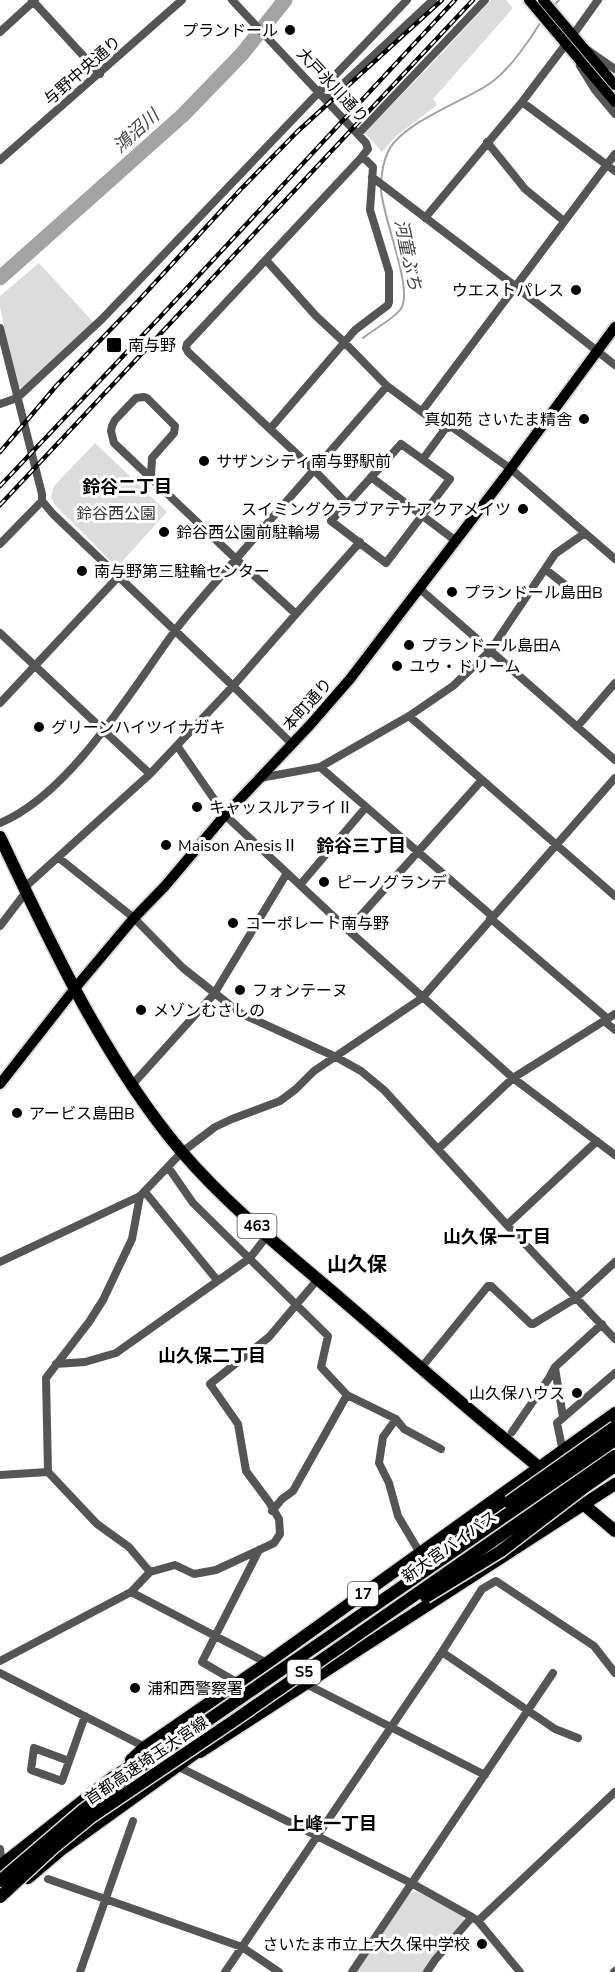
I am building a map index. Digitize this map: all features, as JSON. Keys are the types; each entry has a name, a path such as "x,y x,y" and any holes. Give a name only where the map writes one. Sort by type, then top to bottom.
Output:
{"highway":[{"name":"463","path":"0,837 98,1030 132,1085 182,1152 267,1236 615,1531"},
{"name":"17","path":"113,1777 145,1747 267,1663 615,1413"},
{"path":"420,1575 439,1556 615,1427"},
{"path":"615,1442 584,1469 615,1454"},
{"name":"首都高速埼玉大宮線","path":"0,1881 83,1810 146,1763 615,1442"},
{"name":"首都高速埼玉大宮線","path":"0,1897 53,1848 92,1817 615,1454"},
{"path":"232,1722 286,1691 430,1594 501,1551 615,1466"},
{"name":"17","path":"182,1763 615,1484"},
{"name":"新大宮バイパス","path":"0,1865 113,1777 543,1497 61,1850 0,1903"}],"main road":[{"path":"529,0 542,4 577,59 615,102"},
{"path":"551,17 573,34 615,85"},
{"name":"本町通り","path":"0,1084 134,918 350,679 511,469 615,327"}],"street":[{"path":"0,32 33,0 100,74"},
{"name":"与野中央通り","path":"0,160 182,0"},
{"name":"大戸氷川通り","path":"232,0 358,134 368,147 363,156"},
{"path":"0,404 17,398 102,319 408,0"},
{"path":"326,99 433,0"},
{"path":"358,134 485,0"},
{"path":"573,34 598,0"},
{"path":"425,218 522,102 566,44"},
{"path":"584,48 615,69"},
{"path":"577,59 588,81 615,114"},
{"path":"522,102 615,171"},
{"path":"487,142 525,189 564,221"},
{"path":"422,411 615,154"},
{"path":"270,429 355,330 388,305 389,272 370,210 377,183 373,167 363,156 187,344 186,348 347,504"},
{"path":"377,183 515,286 615,365"},
{"path":"266,260 316,316 387,386 445,429"},
{"path":"0,328 42,501 292,744"},
{"path":"0,823 30,806 84,754 176,630 387,386"},
{"path":"133,461 145,462 152,458 174,433 176,426 147,398 136,398 115,420 111,431 114,443 155,482 296,614"},
{"path":"423,459 445,429 452,427 511,469 615,559"},
{"path":"401,444 450,480 386,563 332,521 371,477 401,444"},
{"path":"152,458 151,475 155,482"},
{"path":"371,477 456,541"},
{"path":"0,544 42,501"},
{"path":"260,778 320,767 409,716 453,686 490,651 555,554 585,533"},
{"path":"0,926 25,890 178,747 360,543"},
{"path":"545,568 579,596"},
{"path":"0,703 119,576"},
{"path":"420,589 615,760"},
{"path":"0,633 150,774"},
{"path":"578,727 615,683"},
{"path":"409,716 615,896"},
{"path":"178,747 225,815 348,930 513,1078 615,1155"},
{"path":"320,767 609,1018 615,1030"},
{"path":"0,1262 143,1194 182,1152 215,1127 280,1101 314,1071 422,998 615,778"},
{"path":"348,930 482,780"},
{"path":"300,885 366,807"},
{"path":"58,858 134,918 183,968 240,1013 336,1057 361,1071 384,1090 615,1339"},
{"path":"132,1085 214,994 287,873"},
{"path":"438,1149 513,1078 609,1018"},
{"path":"507,1225 597,1141"},
{"path":"168,1167 193,1203 328,1336 321,1367 347,1395 396,1419 404,1429 441,1449"},
{"path":"143,1194 217,1281"},
{"path":"143,1194 132,1239 103,1300 77,1339 46,1378 48,1472 97,1524 129,1547 150,1572"},
{"path":"56,1364 85,1362 116,1353 250,1258 267,1236"},
{"path":"421,1368 488,1286 491,1286 531,1324 576,1298 615,1262"},
{"path":"0,1661 131,1592 150,1572 175,1565 194,1574 216,1570 274,1543 280,1534 279,1519 246,1471 238,1424 210,1384 269,1337 318,1279"},
{"path":"512,1432 555,1367 602,1324"},
{"path":"555,1367 563,1417"},
{"path":"563,1452 557,1423 615,1373"},
{"path":"272,1511 293,1491 347,1395"},
{"path":"396,1419 383,1437 379,1463 389,1483 398,1516 420,1553"},
{"path":"0,1474 48,1472"},
{"path":"238,1683 202,1662 259,1550"},
{"path":"225,1972 442,1653 482,1589 496,1581 594,1646 615,1673"},
{"path":"131,1592 267,1663"},
{"path":"442,1653 555,1729 578,1738"},
{"path":"0,1673 145,1747 159,1749"},
{"path":"352,1972 553,1673"},
{"path":"306,1684 485,1774"},
{"path":"69,1761 34,1748 31,1770 62,1781 85,1716"},
{"path":"182,1763 475,1919 520,1972"},
{"path":"427,1972 475,1919 615,1792"},
{"path":"80,1972 133,1821"},
{"path":"0,1849 0,1865"},
{"path":"48,1879 242,1947 279,1972"}],"green space":[{"path":"491,0 506,0 513,8 433,99 437,105 396,136 382,152 364,132 430,66"},
{"path":"39,263 93,322 24,388 17,387 0,307 0,296"},
{"name":"鈴谷西公園","path":"95,443 167,512 117,567 55,505 51,497 54,486"},
{"path":"416,1891 463,1916 464,1921 423,1972 356,1972 406,1896"}],"waterway":[{"name":"鴻沼川","path":"0,278 183,115 242,54 285,0"},
{"path":"553,7 559,0"},
{"path":"381,181 387,154 393,143 417,123 496,79 518,55 542,20"},
{"name":"河童ぶち","path":"363,338 397,314 404,301 401,270 382,199 381,187"}],"railway":[{"path":"0,452 57,385 241,189 298,131 442,0"},
{"path":"0,486 455,0"},
{"path":"0,505 473,0"}],"place":[{"name":"プランドール","path":"290,30"},
{"name":"ウエストパレス","path":"576,290"},
{"name":"南与野","path":"114,345"},
{"name":"真如苑 さいたま精舎","path":"584,419"},
{"name":"サザンシティ南与野駅前","path":"204,461"},
{"name":"スイミングクラブアテナアクアメイツ","path":"523,509"},
{"name":"鈴谷西公園前駐輪場","path":"164,532"},
{"name":"南与野第三駐輪センター","path":"82,571"},
{"name":"プランドール島田B","path":"452,592"},
{"name":"プランドール島田A","path":"409,645"},
{"name":"ユウ・ドリーム","path":"397,666"},
{"name":"グリーンハイツイナガキ","path":"39,727"},
{"name":"キャッスルアライⅡ","path":"197,807"},
{"name":"Maison AnesisⅡ","path":"166,845"},
{"name":"ピーノグランデ","path":"324,882"},
{"name":"コーポレート南与野","path":"233,923"},
{"name":"フォンテーヌ","path":"240,990"},
{"name":"メゾンむさしの","path":"141,1010"},
{"name":"アービス島田B","path":"17,1113"},
{"name":"山久保ハウス","path":"577,1393"},
{"name":"浦和西警察署","path":"135,1688"},
{"name":"さいたま市立上大久保中学校","path":"482,1944"}],"district":[{"name":"鈴谷二丁目","path":"127,487"},
{"name":"鈴谷三丁目","path":"361,846"},
{"name":"山久保一丁目","path":"497,1237"},
{"name":"山久保","path":"357,1264"},
{"name":"山久保二丁目","path":"212,1356"},
{"name":"上峰一丁目","path":"332,1824"}]}
